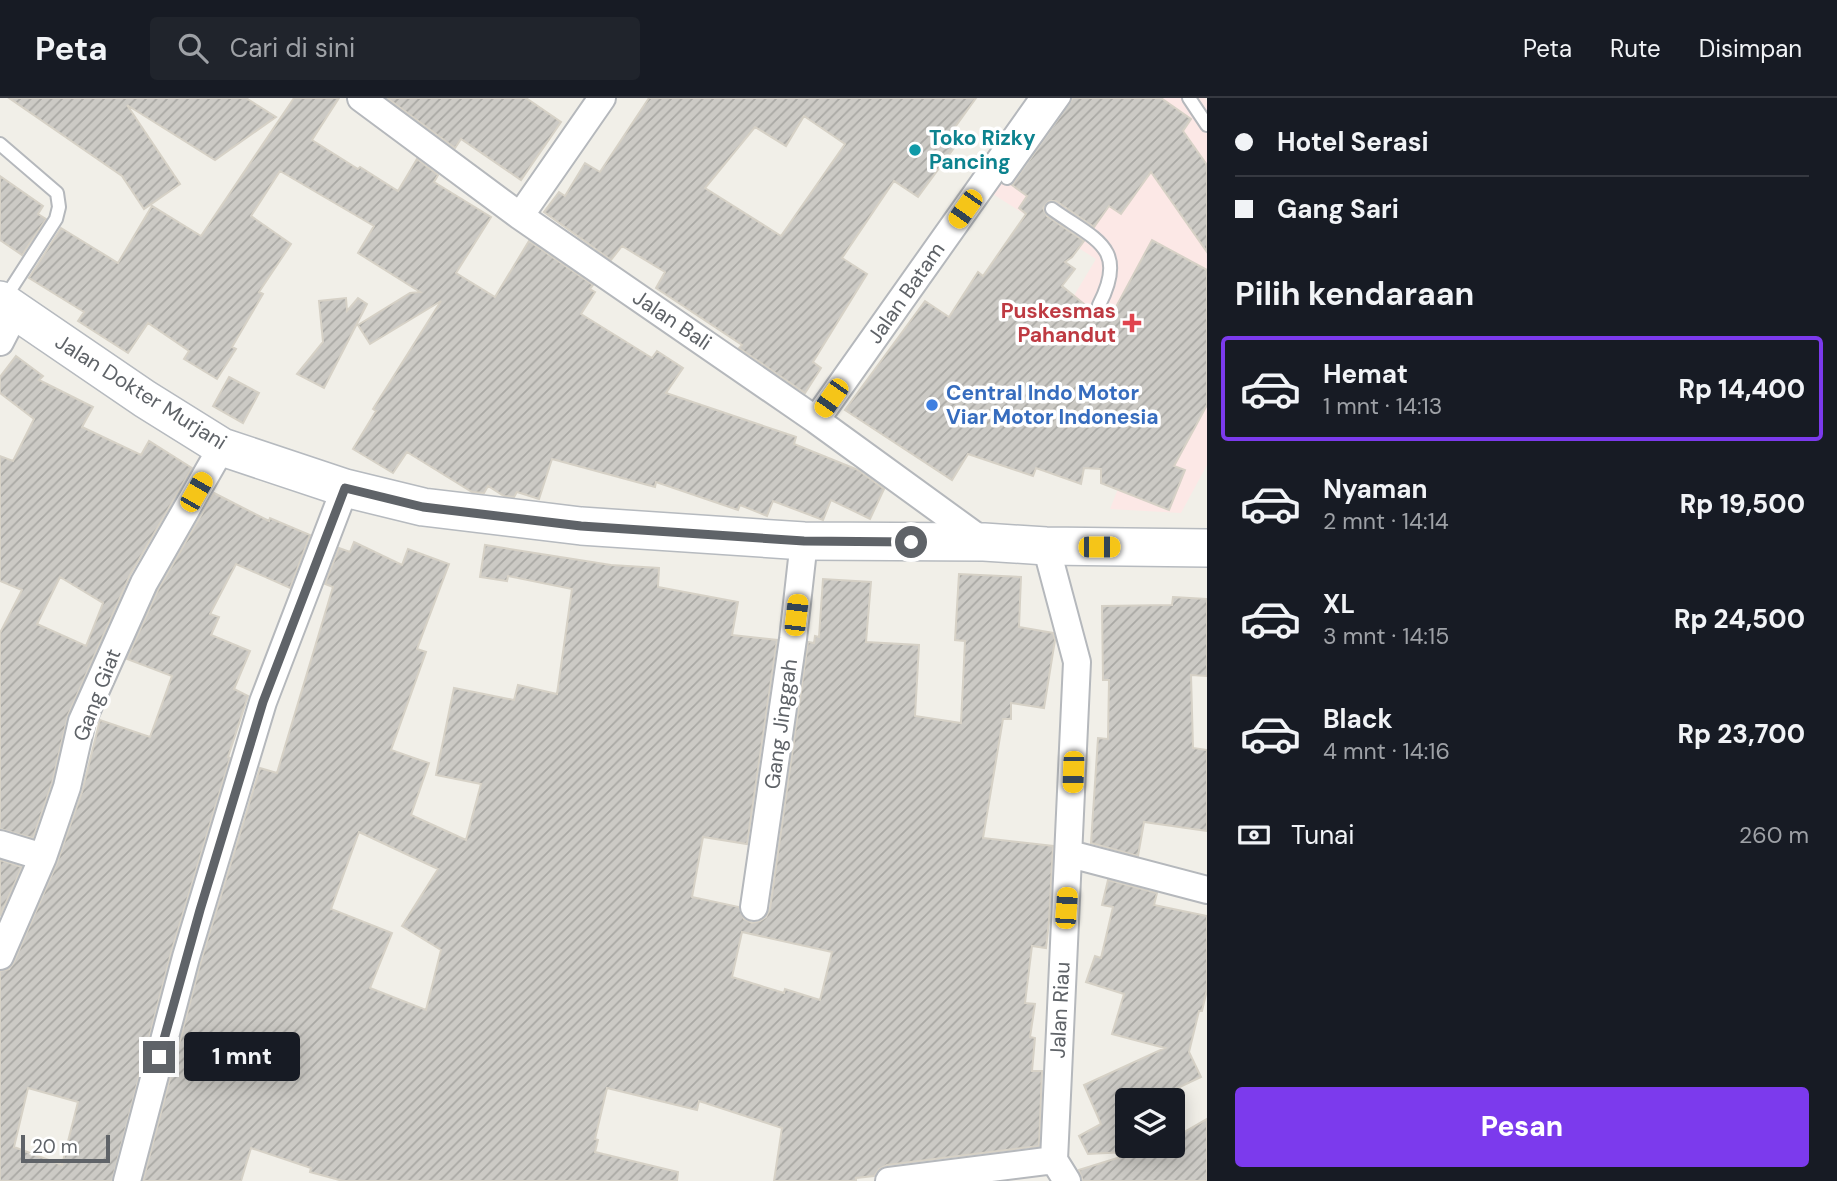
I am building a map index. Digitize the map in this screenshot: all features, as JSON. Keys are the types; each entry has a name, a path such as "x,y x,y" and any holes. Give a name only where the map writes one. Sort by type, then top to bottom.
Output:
{"street":[{"name":"Jalan Bali","path":"361,98 520,216 817,420 984,542"},
{"path":"520,216 602,98"},
{"name":"Jalan Batam","path":"817,420 1004,176 1044,98"},
{"name":"Jalan Dokter Murjani","path":"5,314 222,447 345,488 423,507 541,521 804,541 984,542 1046,546 1207,548"},
{"name":"Gang Giat","path":"0,956 43,857 67,787 82,721 144,583 222,447"},
{"path":"127,1181 182,969 263,702 345,488"},
{"name":"Gang Jinggah","path":"754,907 793,639 804,541"},
{"name":"Jalan Riau","path":"1046,546 1077,662 1070,854 1057,1062 1060,1170"},
{"path":"0,844 43,857"},
{"path":"1070,854 1207,890"},
{"path":"889,1181 1060,1170"}],"lane":[{"path":"1004,176 1064,98"},
{"path":"1189,98 1207,125"},
{"path":"0,144 57,193 59,207 56,219 5,314"},
{"path":"1052,209 1103,245 1109,254 1112,265 1110,284 1099,305"}],"shaded area":[{"name":"Puskesmas Pahandut","path":"1055,98 1205,98 1207,101 1207,465 1181,513 1110,509 1141,431 1019,387 1096,259 988,191"}],"building":[{"path":"9,98 246,98 276,117 215,160 127,105 180,184 144,209 122,176"},
{"path":"294,98 339,98 312,140 358,169 360,167 398,191 417,159 438,175 434,182 491,217 456,273 495,297 529,241 593,285 590,289 595,292 581,314 652,358 657,351 683,368 666,393 796,437 794,444 858,470 884,489 870,519 831,500 823,520 773,501 767,516 740,505 738,510 656,482 655,487 552,459 539,499 517,492 514,497 504,496 488,486 484,493 472,492 407,452 393,473 353,449 376,411 373,409 441,301 370,344 358,325 410,293 420,292 358,253 374,226 280,171 251,216 291,244 259,292 263,294 232,347 236,349 217,379 184,359 189,351 148,323 128,353 78,321 84,312 29,278 61,228 118,263 152,206 201,236"},
{"path":"387,98 526,98 561,122 521,180 461,139 455,148"},
{"path":"649,98 976,98 953,130 962,137 918,197 894,181 842,258 867,274 813,362 821,368 805,393 739,348 742,345 656,288 665,272 622,246 611,260 544,212 559,192 565,196 585,163 600,172","holes":["804,116 845,144 781,236 705,188 755,127 786,146"]},
{"path":"1073,98 1161,98 1191,119 1183,131 1207,165 1207,252 1151,172 1121,214 1109,206 1094,227 1056,201 1049,201 1043,208 1047,216 1084,241 1065,262 1075,269 1062,286 1095,313 1109,320 1152,240 1207,270 1207,405 1174,466 1185,470 1169,510 1101,483 1101,469 1084,468 1081,484 1036,468 1033,476 968,454 952,480 845,410 925,301 949,317 978,272 983,276 1026,214 1019,208 1027,196 1012,185"},
{"path":"0,176 43,206 38,214 46,219 22,255 0,240"},
{"path":"346,298 347,311 358,298 367,304 324,388 297,374 323,342 319,301"},
{"path":"16,356 43,376 39,380 93,407 82,427 141,455 149,441 192,468 130,575 68,715 52,783 33,838 0,829 0,633 22,590 0,581 0,456 13,461 34,419 0,393 0,377","holes":["60,577 103,603 86,646 37,624"]},
{"path":"229,377 259,393 243,423 213,406"},
{"path":"214,493 269,521 270,518 310,535 290,588 236,564 210,614 219,617 211,635 250,651 234,689 248,696 171,953 112,1181 0,1181 0,971 9,969 14,962 57,863 82,792 100,720 150,737 172,676 127,659 158,590","holes":["28,1088 78,1102 62,1165 14,1147"]},
{"path":"354,542 402,565 408,549 449,564 417,649 426,652 391,750 429,763 411,815 466,840 481,784 436,775 454,688 514,700 518,685 557,694 572,589 508,576 507,581 480,577 485,545 611,565 659,568 658,587 738,602 732,635 777,640 747,844 703,837 692,897 739,907 744,919 752,923 766,917 770,909 808,642 814,643 815,636 819,637 823,579 871,582 866,642 919,645 915,716 961,723 965,641 955,640 959,574 1021,577 1019,627 1053,633 1055,640 1044,708 1011,703 1011,719 1003,719 983,838 1053,846 1046,948 1032,946 1025,1003 1035,1004 1030,1037 1035,1038 1032,1071 1042,1071 1039,1146 887,1165 879,1169 874,1176 856,1178 856,1181 774,1181 782,1128 699,1101 697,1110 607,1088 595,1139 598,1140 595,1152 678,1172 677,1181 343,1181 310,1172 311,1168 251,1148 241,1181 143,1181 201,961 260,768 277,773 333,587 325,584 339,548 350,552","holes":["359,832 438,869 402,926 441,950 426,1010 370,988 392,933 331,909","742,932 832,952 820,1000 785,989 784,993 732,977"]},
{"path":"1173,597 1207,599 1207,676 1191,675 1193,748 1207,750 1207,831 1144,822 1138,856 1091,843 1098,738 1108,739 1109,680 1103,680 1102,606 1172,605"},
{"path":"0,860 22,867 0,916"},
{"path":"1108,880 1157,893 1154,905 1207,916 1207,990 1189,1052 1201,1077 1178,1088 1115,1088 1115,1153 1088,1154 1079,1136 1101,1124 1084,1085 1165,1048 1112,1034 1124,994 1086,982 1095,956 1101,958 1113,907 1102,905"},
{"path":"1207,1119 1207,1181 1083,1181 1079,1170 1117,1158 1185,1158 1185,1132"}],"place":[{"name":"Toko Rizky Pancing","path":"915,150"},
{"name":"Puskesmas Pahandut","path":"1132,323"},
{"name":"Central Indo Motor Viar Motor Indonesia","path":"932,405"}],"route":[{"path":"159,1057 220,839 263,702 345,488 423,507 581,526 804,541 911,542"}]}
